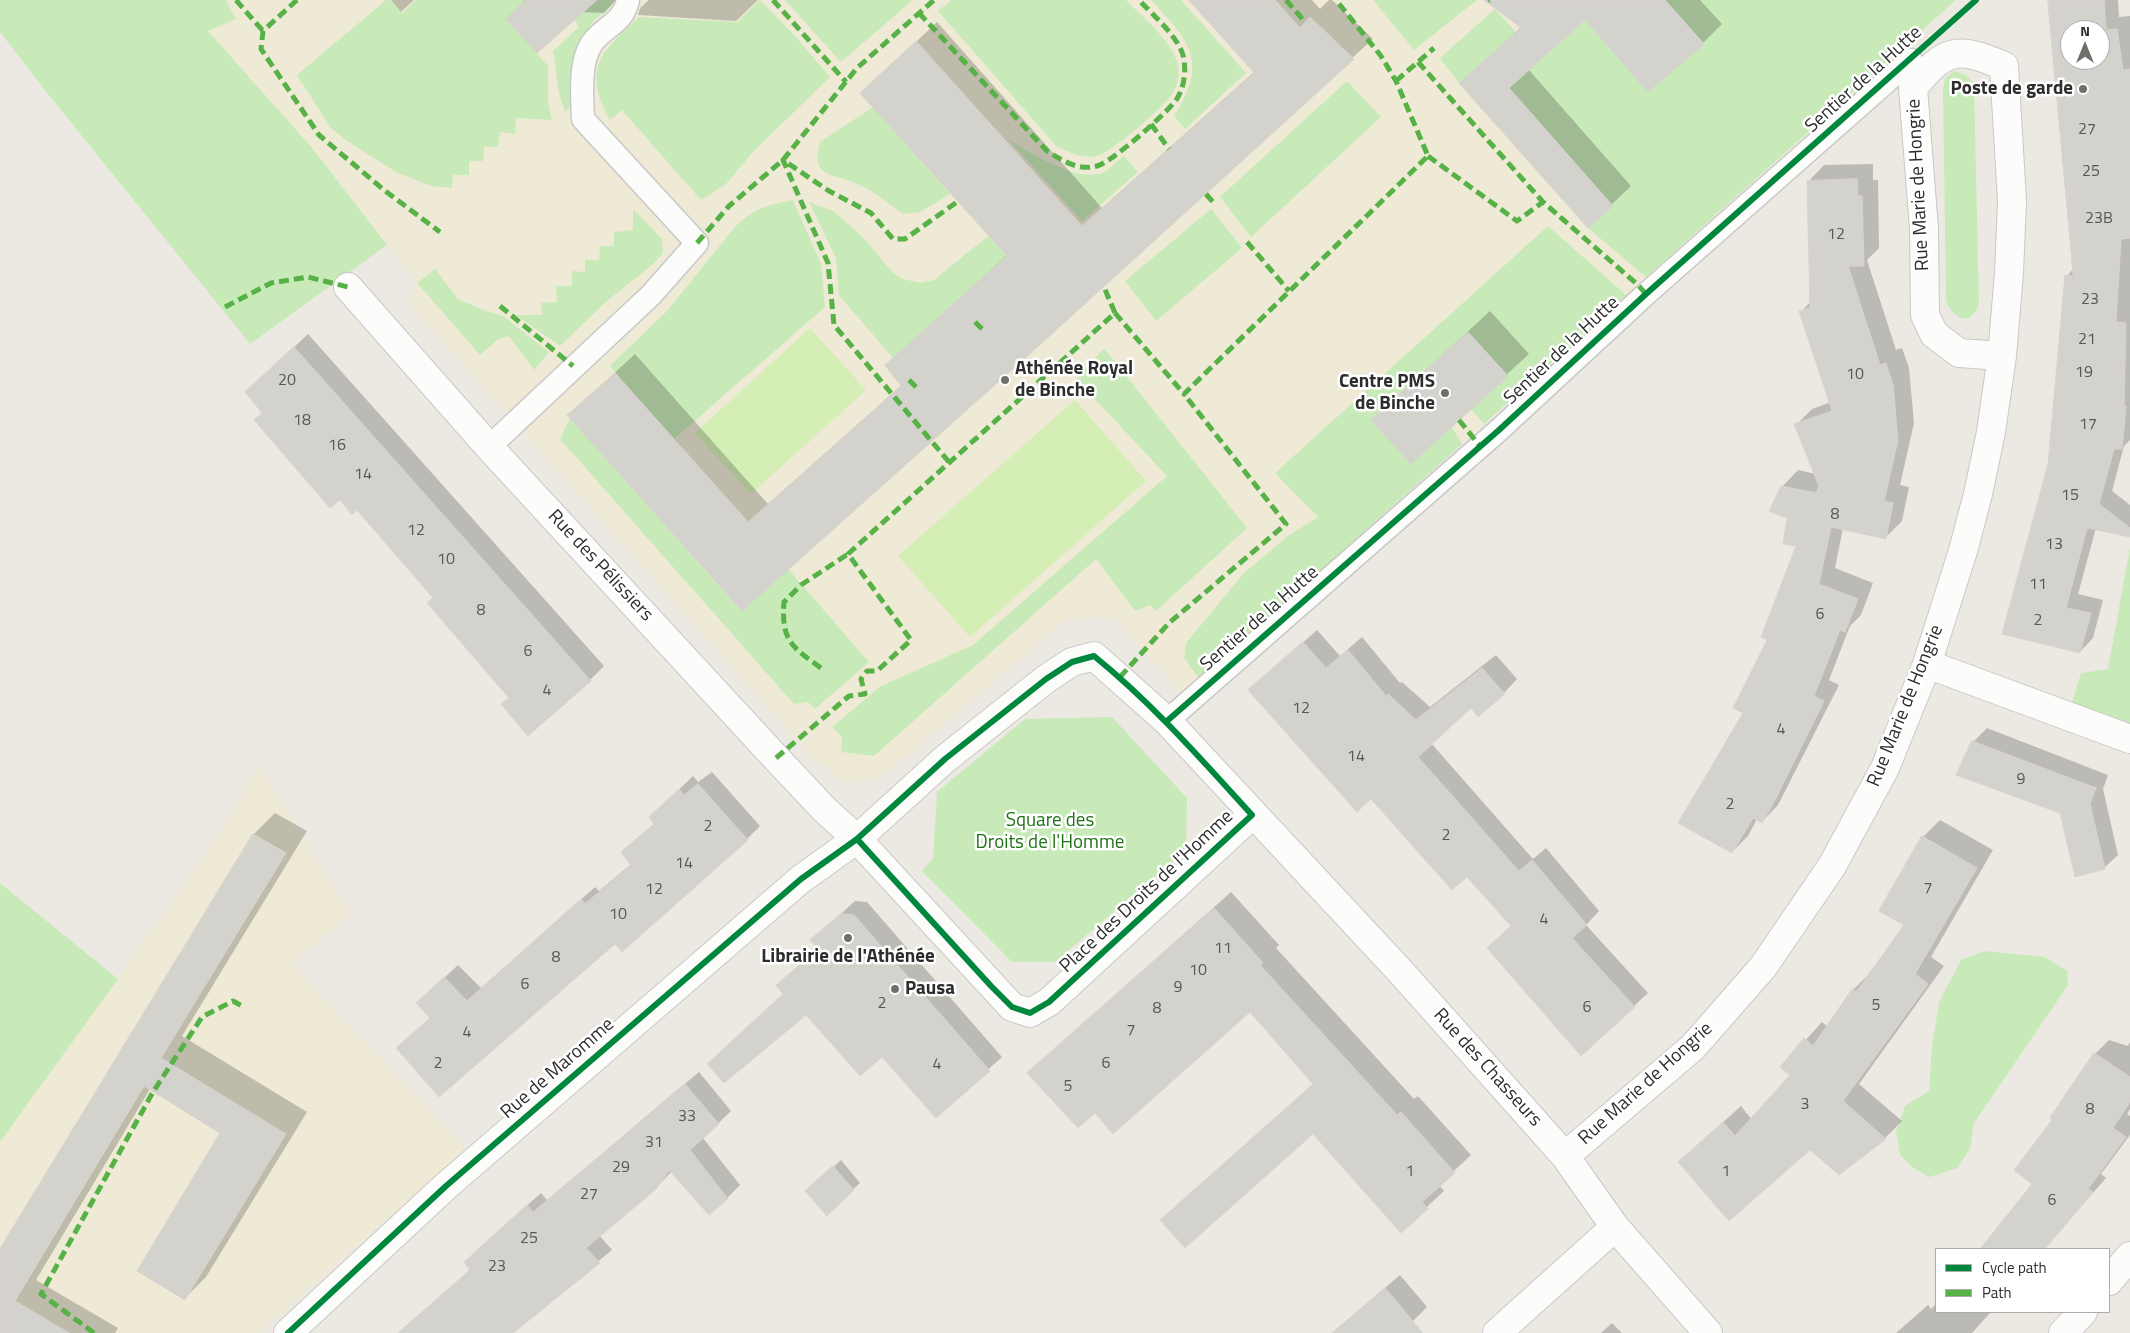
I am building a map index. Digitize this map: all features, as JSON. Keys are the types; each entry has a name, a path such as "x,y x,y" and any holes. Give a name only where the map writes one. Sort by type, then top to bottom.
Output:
{"street":[{"name":"Rue Marie de Hongrie","path":"1565,1156 1692,1047 1763,967 1832,866 1885,768 1927,664 1963,551 1978,494 1991,432 2002,356 2009,273 2012,201 2004,66 1976,54 1953,52 1930,68 1914,88 1924,229 1925,315 1934,334 1959,353 2002,356"},
{"name":"Rue des Pélissiers","path":"348,287 490,447 776,758 825,810 857,839"},
{"name":"Place des Droits de l'Homme","path":"1094,656 1167,721 1252,815 1050,1002 1030,1013 1012,1007 857,839 945,759 1046,679 1072,662 1094,656"},
{"path":"1927,664 2130,739"},
{"name":"Rue des Chasseurs","path":"1252,815 1400,971 1565,1156 1615,1227 1708,1333"},
{"name":"Rue de Maromme","path":"288,1333 446,1186 801,879 857,839"},
{"path":"1497,1333 1615,1227"},
{"path":"2110,1281 2130,1256"},
{"path":"2064,1333 2082,1313"}],"lane":[{"path":"490,447 652,295 697,243 583,118 581,76 592,43 625,13 628,0"},
{"name":"Sentier de la Hutte","path":"1167,721 1499,430 1646,294 1910,60"}],"shaded area":[{"name":"Athénée Royal de Binche","path":"149,0 1956,0 1184,695 1115,620 1089,617 1067,619 883,776 864,781 845,781 814,759 409,303 417,282 313,149 208,31"},
{"path":"259,767 351,914 291,964 466,1149 258,1333 0,1333 0,1142 118,979 220,832"}],"green space":[{"path":"0,0 226,0 236,19 208,31 313,149 387,245 250,344 0,32"},
{"path":"386,0 390,0 402,13 416,0 524,0 525,2 506,19 548,66 548,103 552,120 516,118 515,134 500,132 498,147 484,147 483,161 469,161 469,175 453,175 452,188 431,186 396,172 347,141 331,128 297,75"},
{"path":"596,0 615,0 593,22 580,42 571,72 570,83 573,106 565,112 559,90 553,51 579,27 574,20"},
{"path":"760,0 796,37 830,77 753,152 726,184 701,200 622,110 610,120 601,102 597,87 597,74 600,62 615,40 639,17 737,22"},
{"path":"785,0 913,0 841,62"},
{"path":"951,0 1126,0 1170,47 1179,69 1176,86 1170,97 1156,111 1112,148 1091,157 1070,153 1056,146 938,11"},
{"path":"1151,0 1181,0 1246,73 1185,129 1174,116 1185,97 1191,81 1192,66 1190,53 1185,41 1176,28"},
{"path":"1373,0 1477,0 1414,50"},
{"path":"1608,0 1629,15 1601,39 1648,92 1704,44 1665,0 1956,0 1646,277 1588,228 1613,206 1485,60 1459,83 1440,58 1495,9 1541,60"},
{"path":"1955,71 1966,75 1974,83 1979,304 1976,311 1967,318 1957,316 1946,300 1943,90 1945,78"},
{"path":"1347,81 1381,117 1251,237 1220,197"},
{"path":"873,107 950,194 920,212 903,214 864,187 833,176 821,169 817,154 820,142"},
{"path":"1008,139 1066,170 1091,175 1102,173 1124,156 1138,172 1082,221"},
{"path":"793,200 821,264 825,307 674,439 610,366 667,311 735,227 748,215 761,208"},
{"path":"809,202 833,211 862,236 893,273 903,279 921,283 934,280 988,236 1025,277 893,358 839,295 836,258"},
{"path":"633,209 662,239 663,253 651,266 608,300 560,346 516,315 542,315 541,303 557,302 556,286 572,286 572,271 585,272 585,260 599,260 600,246 614,246 614,232 633,230"},
{"path":"1211,209 1242,248 1156,321 1125,281"},
{"path":"1548,226 1626,295 1484,424 1471,409 1508,376 1468,332 1371,420 1411,464 1452,427 1462,444 1201,681 1184,658 1186,643 1244,573 1288,536 1318,517 1275,473"},
{"path":"435,269 458,299 503,316 549,352 534,370 509,336 498,339 480,355 417,283"},
{"path":"810,328 866,390 751,494 695,433"},
{"path":"1104,348 1247,528 1156,611 1150,605 1135,611 1096,559 874,756 841,752 842,737 832,727 881,686 973,645 1167,476 1076,379"},
{"path":"1075,400 1146,481 970,637 898,556"},
{"path":"570,418 741,611 788,569 869,662 815,709 808,702 794,704 560,439"},
{"path":"2130,548 2130,739 2068,716 2081,673 2108,669"},
{"name":"Square des Droits de l'Homme","path":"1112,717 1187,798 1186,850 1055,962 1012,962 922,871 933,858 937,792 1025,719"},
{"path":"0,883 118,979 0,1142"},
{"path":"1984,951 2045,957 2067,971 2068,985 1974,1123 1970,1148 1958,1168 1929,1177 1912,1167 1900,1155 1896,1131 1905,1106 1929,1091 1932,1047 1939,1002 1961,960"}],"building":[{"path":"527,0 597,0 537,53 506,19"},
{"path":"1189,0 1275,0 1300,28 1310,17 1354,59 1044,341 742,611 567,415 615,373 748,522 901,386 885,365 1007,256 860,93 916,41 1082,226 1254,73"},
{"path":"1484,0 1665,0 1704,44 1648,92 1585,20 1509,88 1613,206 1588,228 1459,83 1521,28"},
{"path":"2048,0 2104,0 2105,20 2060,20 2060,70 2110,70 2110,30 2117,29 2123,70 2130,69 2130,238 2121,239 2116,322 2126,323 2124,406 2126,406 2122,449 2114,449 2099,504 2130,528 2130,537 2087,528 2066,608 2091,613 2080,653 2002,634 2048,464 2065,275 2073,276"},
{"path":"1857,179 1858,196 1862,196 1864,266 1848,266 1880,365 1886,363 1893,385 1898,440 1884,501 1893,503 1886,539 1831,527 1819,584 1858,599 1845,632 1840,630 1814,696 1824,701 1774,802 1762,823 1753,818 1732,853 1678,823 1743,713 1733,708 1767,640 1761,637 1796,546 1783,544 1787,518 1769,511 1781,486 1816,493 1819,486 1794,424 1832,411 1799,311 1810,308 1807,181"},
{"name":"Centre PMS de Binche","path":"1468,332 1508,376 1411,464 1371,420"},
{"path":"294,347 591,681 528,736 501,704 509,698 427,603 433,598 357,510 352,515 340,500 330,508 254,420 262,413 245,392"},
{"path":"1303,642 1326,668 1348,650 1386,696 1388,694 1416,720 1482,668 1505,694 1478,717 1471,708 1418,757 1519,871 1532,860 1587,925 1572,938 1635,1007 1581,1056 1487,948 1511,926 1467,877 1452,890 1371,799 1357,812 1248,690"},
{"path":"1972,741 2096,788 2090,804 2105,869 2075,877 2060,813 1956,775"},
{"path":"698,784 748,840 622,952 615,944 439,1097 396,1048 430,1018 416,1003 444,977 467,1001 581,899 585,904 631,865 621,852 654,824 649,817 679,789 684,795"},
{"path":"253,834 286,853 161,1058 286,1134 185,1300 137,1271 220,1133 144,1086 15,1301 69,1333 0,1333 0,1249"},
{"path":"1922,836 1977,868 1915,974 1928,984 1843,1101 1886,1139 1839,1175 1810,1150 1729,1221 1678,1162 1723,1122 1735,1136 1790,1075 1780,1067 1804,1038 1813,1046 1852,989 1856,992 1904,925 1879,911"},
{"path":"1214,908 1263,963 1260,965 1397,1115 1401,1112 1455,1173 1422,1202 1428,1209 1401,1233 1313,1134 1185,1248 1160,1220 1313,1084 1250,1012 1113,1134 1095,1113 1078,1128 1027,1073"},
{"path":"841,914 854,915 990,1071 936,1118 882,1057 860,1076 806,1015 724,1083 707,1064 783,994 776,985 818,949 810,940"},
{"path":"2094,1053 2130,1077 2130,1102 2113,1128 2126,1137 2088,1189 2093,1192 2046,1248 1981,1248 2032,1184 2014,1170 2052,1120 2050,1118"},
{"path":"685,1084 719,1124 690,1150 728,1199 709,1215 669,1170 656,1189 586,1248 600,1263 513,1333 398,1333 470,1270 464,1262 527,1205 533,1212"},
{"path":"833,1166 854,1190 827,1216 805,1191"},
{"path":"1385,1288 1423,1333 1333,1333 1365,1305"}],"marked path":[{"path":"236,0 263,31"},
{"path":"297,0 263,31 261,49 319,135 384,190 440,232"},
{"path":"773,0 846,82"},
{"path":"697,243 729,206 783,160 857,68 934,0"},
{"path":"919,13 1048,152 1071,164 1090,167 1104,163 1115,156 1140,135 1173,104 1182,88 1185,70 1182,52 1173,36 1139,0"},
{"path":"1286,0 1305,22"},
{"path":"1115,313 1184,394 1428,156 1396,81 1381,56 1336,0"},
{"path":"1396,81 1434,48"},
{"path":"1418,62 1543,202"},
{"path":"1151,124 1169,149"},
{"path":"1428,156 1517,221 1543,202 1646,294"},
{"path":"949,462 834,325 828,263 783,160 829,191 871,213 893,239 905,239 957,202"},
{"path":"1206,194 1213,202"},
{"path":"1247,242 1289,291"},
{"path":"225,307 271,283 308,277 348,287"},
{"path":"776,758 849,696 865,694 861,679 867,671 877,671 911,640 848,554 1115,313 1104,287"},
{"path":"500,306 573,366"},
{"path":"975,322 984,331"},
{"path":"909,380 918,389"},
{"path":"1120,677 1169,623 1286,524 1184,394"},
{"path":"1459,420 1480,446"},
{"path":"821,668 790,642 784,626 784,602 801,585 848,554"},
{"path":"94,1333 41,1294 153,1092 202,1017 233,1001 244,1007"}],"cycle path":[{"path":"1167,721 1499,430 1646,294 1976,0"},
{"path":"288,1333 446,1186 801,879 857,839 945,759 1046,679 1072,662 1094,656 1176,732 1252,815 1049,1002 1030,1013 1012,1007 991,986 857,839"}],"place":[{"name":"Poste de garde","path":"2083,89"},
{"name":"Athénée Royal de Binche","path":"1005,380"},
{"name":"Centre PMS de Binche","path":"1445,393"},
{"name":"Librairie de l'Athénée","path":"848,938"},
{"name":"Pausa","path":"895,989"}]}
